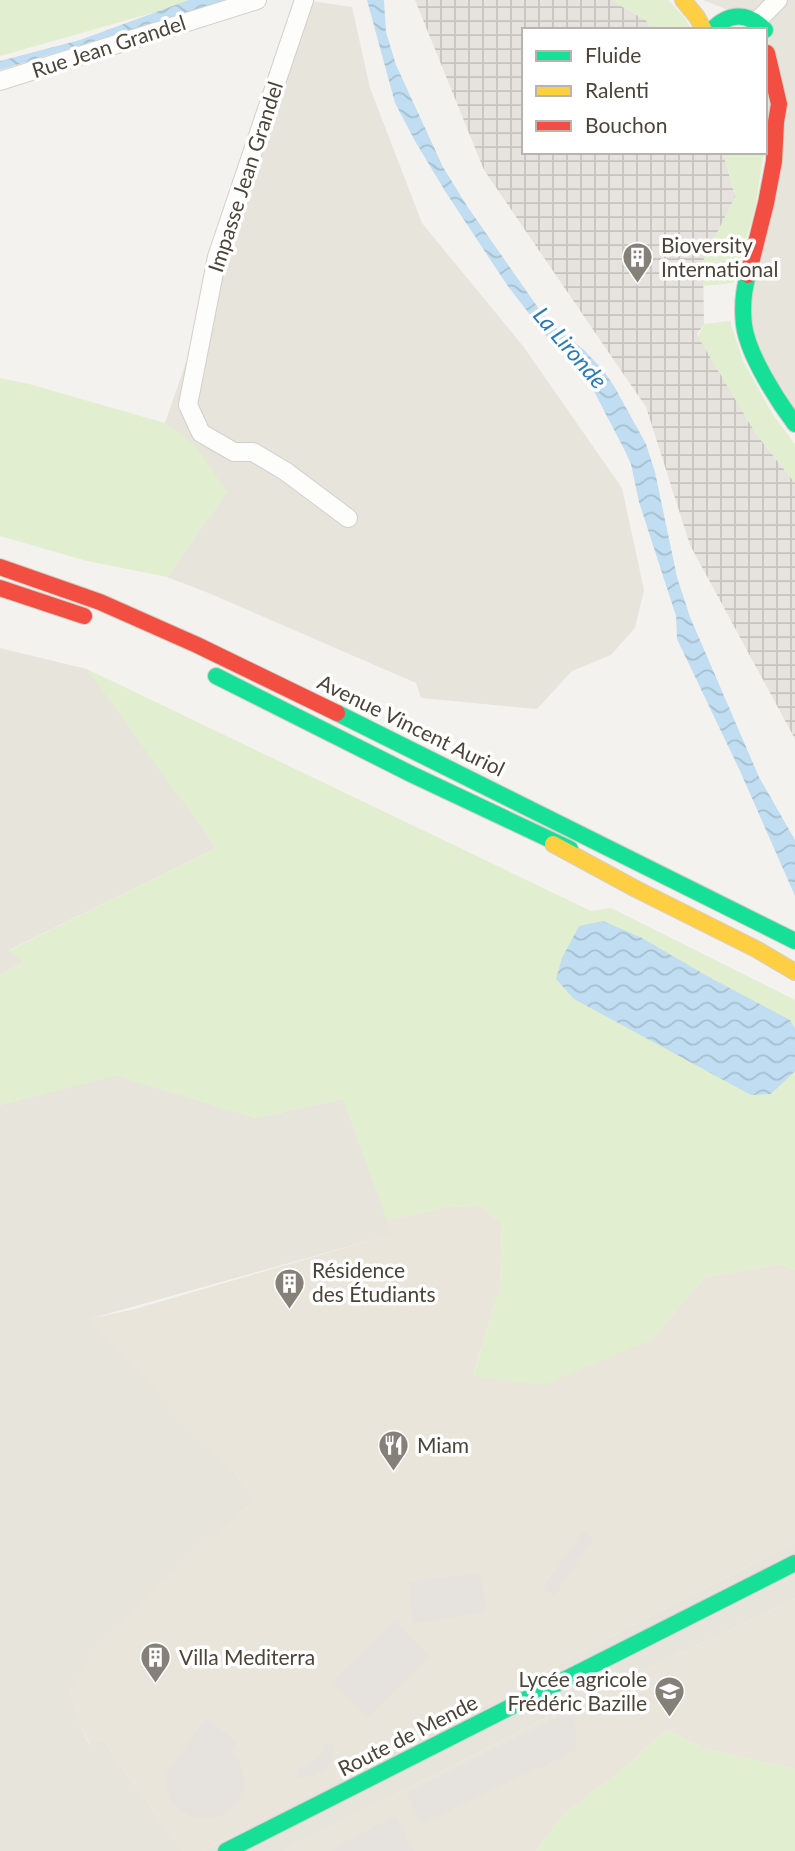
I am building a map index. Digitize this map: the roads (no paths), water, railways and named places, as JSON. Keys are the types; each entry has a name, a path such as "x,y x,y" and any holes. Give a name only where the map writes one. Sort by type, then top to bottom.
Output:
{"main road":[{"path":"683,0 703,28"},
{"path":"714,5 732,15 749,17 762,27"},
{"path":"714,28 724,18 732,15"},
{"path":"767,60 779,104 774,161 743,293 744,327 756,360 795,424"},
{"path":"767,107 776,121"},
{"name":"Avenue Vincent Auriol","path":"0,567 65,589 154,625 524,805 795,941"},
{"path":"0,588 96,621"},
{"name":"Avenue Vincent Auriol","path":"199,667 411,774 751,936 795,960"},
{"path":"352,721 554,809 795,928"},
{"path":"511,821 795,972"},
{"name":"Route de Mende","path":"226,1851 795,1563"}],"street":[{"name":"Rue Jean Grandel","path":"0,81 257,0"},
{"name":"Impasse Jean Grandel","path":"304,0 217,257 188,405 201,433 234,452 253,452 285,471 348,519"},
{"path":"762,27 778,0"}],"water":[{"path":"189,0 227,0 0,70 0,61 80,40"},
{"name":"La Lironde","path":"367,0 384,0 386,32 396,65 443,167 467,206 539,309 603,370 646,444 655,472 677,577 690,617 759,777 795,840 795,896 740,771 677,639 676,616 639,502 631,464 624,449 586,376 547,337 507,285 415,141 395,103"},
{"path":"603,921 642,938 790,1020 795,1029 795,1071 771,1094 751,1095 574,999 556,979 562,958 579,926"}],"place":[{"name":"Bioversity International","path":"638,285"},
{"name":"Résidence des Étudiants","path":"289,1310"},
{"name":"Miam","path":"394,1473"},
{"name":"Villa Mediterra","path":"156,1685"},
{"name":"Lycée agricole Frédéric Bazille","path":"670,1719"}]}
